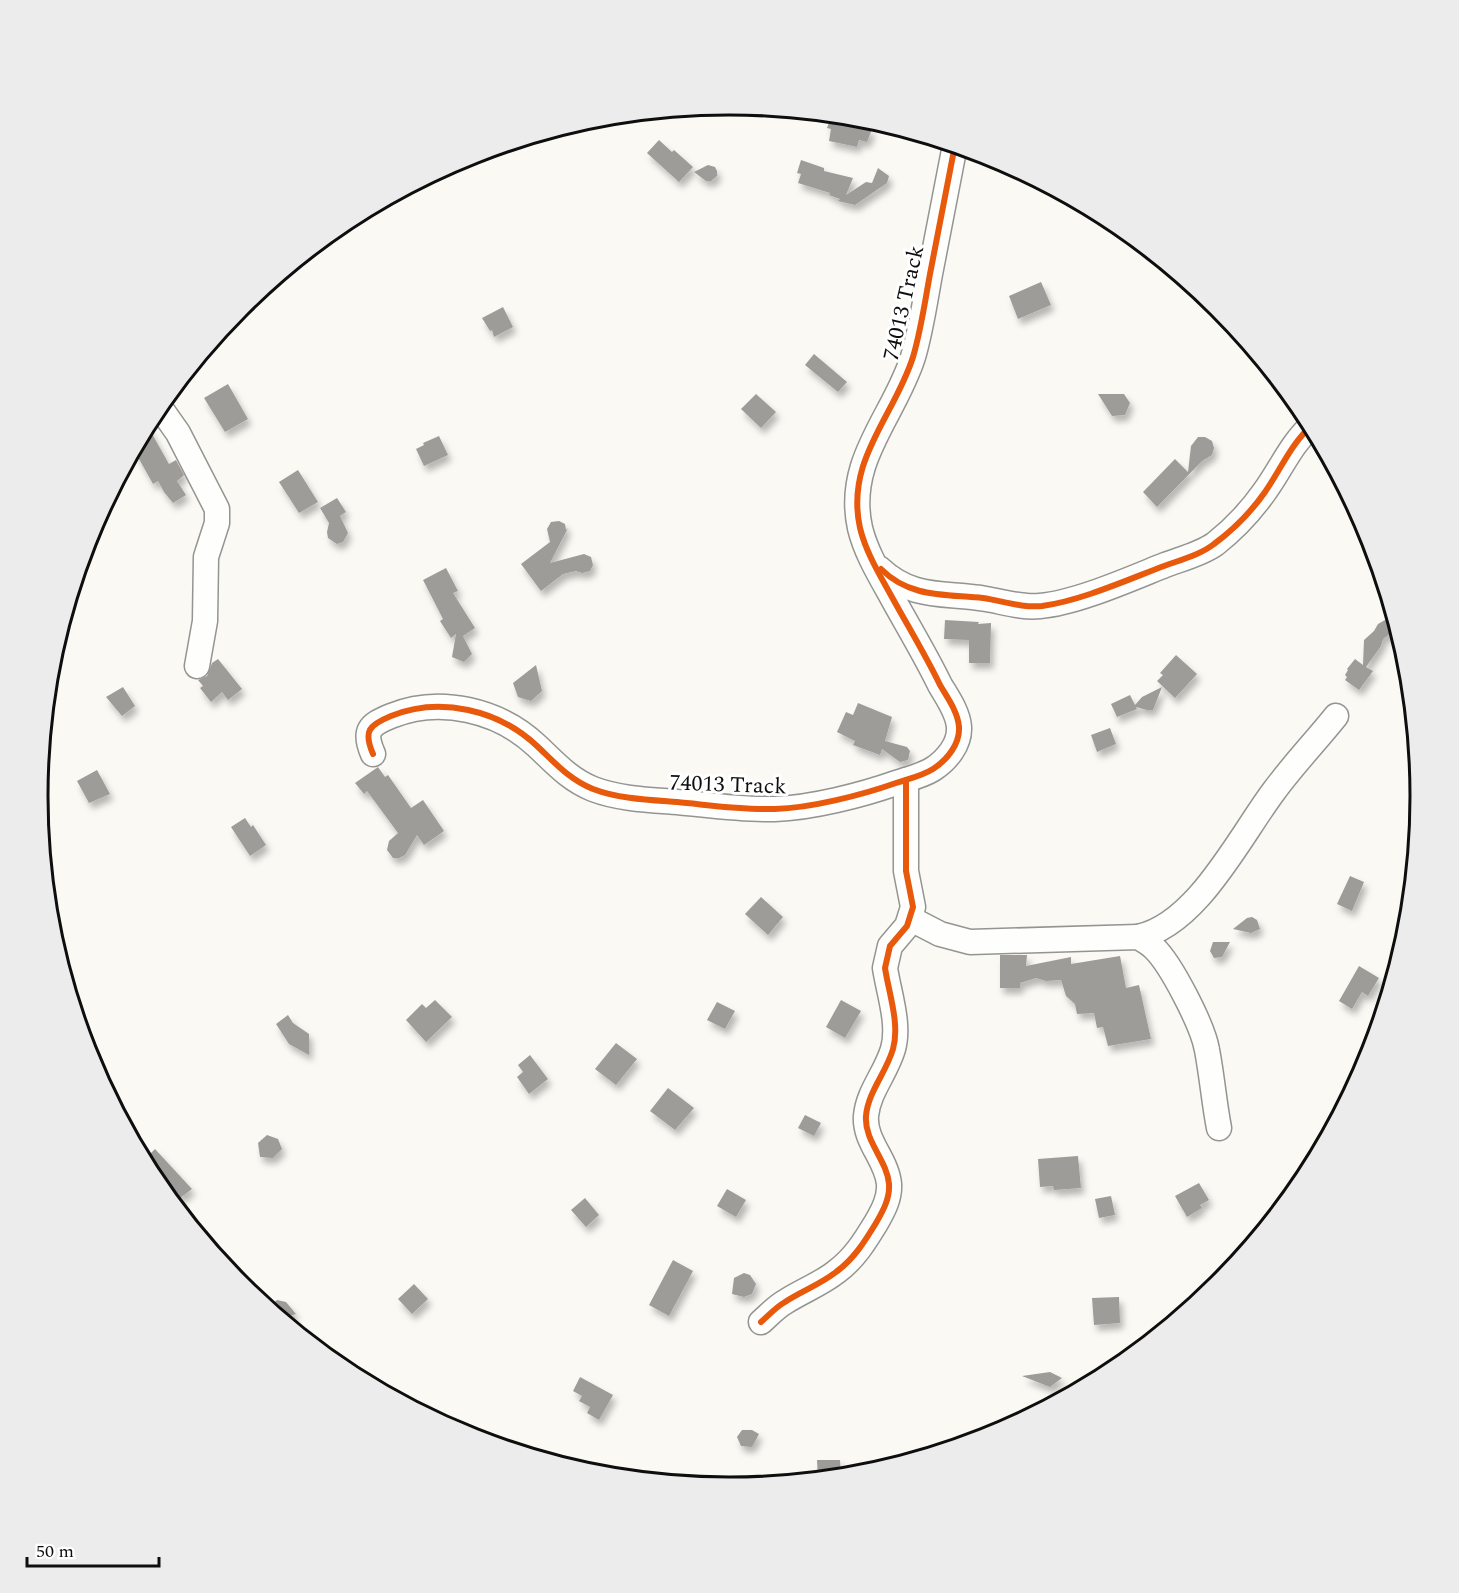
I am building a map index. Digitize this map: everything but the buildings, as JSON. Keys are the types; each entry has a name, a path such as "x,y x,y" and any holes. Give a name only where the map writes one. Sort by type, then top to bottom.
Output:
{"street":[{"name":"74013 Track","path":"373,754 367,733 380,721 420,708 450,708 483,714 503,721 524,735 558,768 597,791 641,799 777,809 872,792 933,769 951,752 957,742 958,720 874,563 861,532 856,507 861,471 874,436 893,402 913,357 953,153"},
{"path":"165,415 178,433 217,509 218,516 206,557 205,621 197,666"},
{"path":"874,563 893,580 920,591 985,598 1022,606 1056,604 1143,574 1212,546 1239,523 1258,500 1293,445 1305,432"},
{"path":"911,919 940,934 970,942 1148,935 1182,913 1199,898 1275,789 1336,717"},
{"path":"761,1322 782,1303 835,1273 852,1258 866,1241 888,1197 889,1183 885,1168 867,1131 866,1118 868,1101 887,1065 895,1039 885,968 886,958 890,946 911,919 913,907 906,871 906,780"},
{"path":"1138,937 1155,949 1170,969 1194,1014 1207,1047 1219,1128"}],"cycle path":[{"path":"373,754 368,734 378,722 410,710 449,707 487,715 505,723 537,746 570,776 593,789 645,800 763,809 804,806 883,788 920,775 943,761 952,751 959,733 957,716 870,556 860,528 857,504 859,481 865,460 905,379 916,347 953,153"},
{"path":"881,569 892,578 916,590 1020,605 1042,606 1088,595 1190,557 1214,544 1254,507 1305,432"},
{"path":"761,1322 782,1304 824,1280 848,1261 872,1230 887,1199 889,1189 887,1175 868,1134 866,1116 870,1099 890,1058 895,1039 895,1019 885,968 890,946 907,926 913,907 906,871 906,780"}]}
